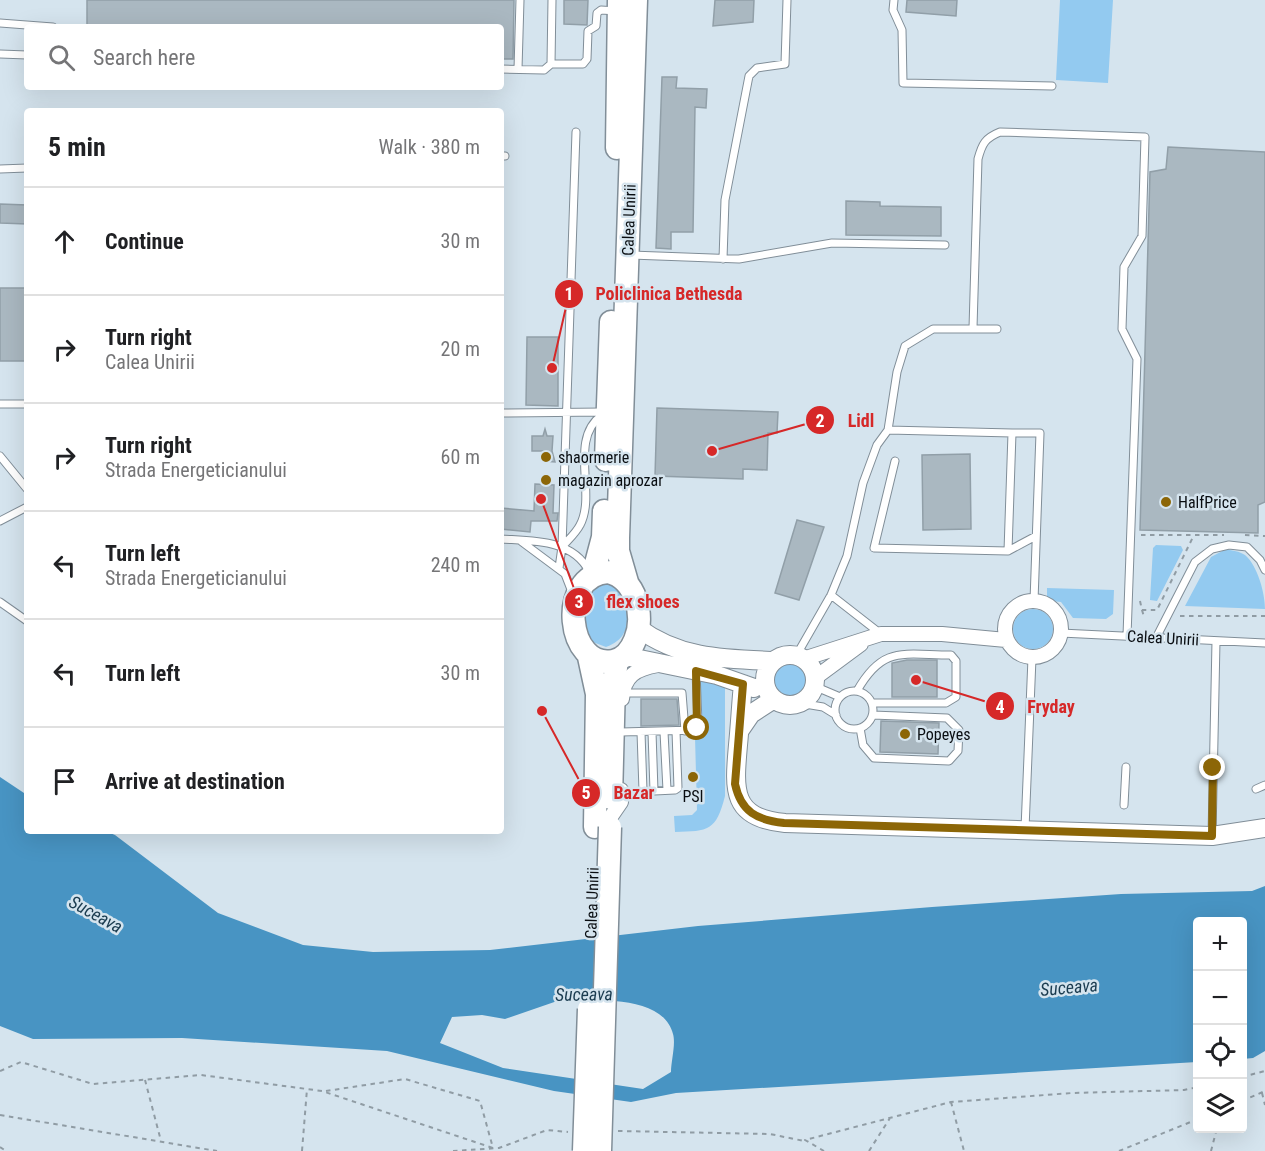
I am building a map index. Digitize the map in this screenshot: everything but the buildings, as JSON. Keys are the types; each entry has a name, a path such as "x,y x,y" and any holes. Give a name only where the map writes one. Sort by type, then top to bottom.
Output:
{"main road":[{"name":"Calea Unirii","path":"625,4 628,255 618,551 627,582"},
{"name":"Calea Unirii","path":"592,576 603,537 625,4"},
{"path":"608,572 627,582 635,596 638,628 636,639 621,658 599,662 589,657 576,631 575,601 578,590 592,576 608,572"},
{"name":"Calea Unirii","path":"584,1151 609,818 597,694 589,657"},
{"name":"Calea Unirii","path":"600,1151 614,683 621,658"}],"street":[{"path":"1034,600 1043,602 1057,614 1061,633 1051,651 1032,658 1016,653 1006,640 1004,631 1009,613 1016,606 1034,600"},
{"path":"638,628 668,647 689,654 713,658 774,661 788,655 799,657 809,664 814,682"},
{"path":"799,657 875,636 942,634 1006,640"},
{"path":"621,658 696,671 743,684 790,705 806,699 814,682 875,636"},
{"path":"771,696 766,672 774,661"},
{"path":"609,818 621,732 624,684 632,673 661,664"},
{"path":"743,684 735,784 745,808 757,818 784,823 1212,836 1265,828"},
{"path":"740,730 751,714 771,696"}],"lane":[{"path":"518,69 520,0"},
{"path":"551,64 552,0"},
{"path":"723,259 725,200 749,76 757,68 784,64 787,0"},
{"path":"894,0 893,10 902,30 903,83 1052,86"},
{"path":"504,69 544,70 551,64 584,64 588,31 596,26 597,14 601,10 625,4"},
{"path":"0,23 24,25"},
{"path":"0,54 24,55"},
{"path":"559,568 562,547 576,132"},
{"path":"972,328 978,159 981,144 989,136 1000,132 1145,137 1142,236 1124,267 1123,278 1122,329 1137,358 1127,636"},
{"path":"0,169 24,168"},
{"path":"628,255 723,259 832,243 945,245"},
{"path":"799,657 831,595 847,556 863,483 877,445 888,430 897,372 905,346 933,329 997,329"},
{"path":"0,404 24,404"},
{"path":"504,413 607,412"},
{"path":"562,547 580,525 583,513 586,441 589,430 595,421 607,412"},
{"path":"888,430 1040,433 1034,600"},
{"path":"1008,551 1012,433"},
{"path":"0,456 24,485"},
{"path":"895,461 874,548 1008,551 1036,536"},
{"path":"0,521 24,509"},
{"path":"504,539 562,547 578,555 592,576"},
{"path":"520,540 559,568 570,583 575,601"},
{"path":"1156,638 1195,562 1212,549 1228,545 1247,547 1260,560 1265,570"},
{"path":"831,595 875,636"},
{"path":"0,602 24,619"},
{"name":"Calea Unirii","path":"1061,633 1265,643"},
{"path":"1212,836 1216,640"},
{"path":"836,715 835,708 840,697 851,691 857,691 872,703 946,703 953,701 956,697 956,661 951,655 891,655 868,671 857,691"},
{"path":"1025,829 1032,658"},
{"path":"621,732 695,730 698,723 696,671"},
{"path":"814,682 840,697"},
{"path":"622,693 682,693 685,731"},
{"path":"799,703 823,707 836,715 848,728 860,728 873,715 947,718 959,730 958,751 949,761 874,758 863,745 860,728"},
{"path":"872,703 873,715"},
{"path":"609,818 633,792 675,790 678,785 676,731"},
{"path":"641,732 642,791"},
{"path":"652,732 654,791"},
{"path":"664,732 668,790"},
{"path":"1124,806 1126,767"},
{"path":"1256,789 1265,785"}],"path":[{"path":"1141,545 1141,534 1194,535 1157,610 1142,610"},
{"path":"1140,592 1144,617"},
{"path":"1168,617 1265,616"},
{"path":"0,1071 21,1062 93,1084 201,1075 322,1091 493,1148"},
{"path":"1247,1076 1265,1071"},
{"path":"322,1091 405,1079 480,1101 493,1148"},
{"path":"145,1080 161,1142"},
{"path":"807,1141 951,1102 1072,1093 1193,1088"},
{"path":"302,1151 307,1089"},
{"path":"1247,1099 1263,1092 1265,1105"},
{"path":"951,1102 964,1151"},
{"path":"0,1115 217,1151"},
{"path":"869,1151 891,1118"},
{"path":"1119,1151 1193,1121"},
{"path":"453,1151 493,1148 547,1130 569,1132"},
{"path":"613,1131 770,1134 807,1141 824,1151"},
{"path":"1211,1151 1216,1133"},
{"path":"0,1147 6,1151"}],"shaded area":[{"path":"1060,0 1113,0 1108,83 1056,80"},
{"path":"1156,545 1181,546 1183,550 1157,601 1150,600 1153,548"},
{"path":"1226,549 1245,555 1254,566 1262,588 1265,609 1185,606 1211,557"},
{"path":"604,583 612,584 627,599 626,628 620,639 606,647 590,641 584,616 591,594"},
{"path":"1047,588 1114,590 1113,614 1106,619 1073,618 1061,602 1051,601 1047,596"},
{"path":"1033,609 1047,615 1053,629 1047,643 1033,649 1019,643 1013,629 1019,615"},
{"path":"790,657 806,664 813,680 806,696 790,703 774,696 767,680 774,664"},
{"path":"700,681 721,682 725,686 725,796 718,816 709,827 696,831 675,832 674,816 692,815 697,810 695,737 703,729"}],"water":[{"name":"Suceava","path":"0,777 24,793 24,834 112,834 218,913 303,945 373,952 490,950 698,926 1121,894 1252,891 1265,886 1265,1051 1253,1058 1247,1059 1247,917 1193,917 1193,1062 676,1093 631,1102 554,1091 387,1051 182,1038 33,1039 0,1026","holes":["563,999 626,1002 656,1012 667,1021 673,1034 671,1072 643,1089 503,1068 440,1043 452,1017 482,1015 505,1019"]}],"place":[{"name":"Policlinica Bethesda","path":"552,368"},
{"name":"Lidl","path":"712,451"},
{"name":"shaormerie","path":"546,457"},
{"name":"magazin aprozar","path":"546,480"},
{"name":"flex shoes","path":"541,499"},
{"name":"HalfPrice","path":"1166,502"},
{"name":"Fryday","path":"916,680"},
{"name":"Bazar","path":"542,711"},
{"name":"Popeyes","path":"905,734"},
{"name":"PSI","path":"693,777"}],"route":[{"path":"697,728 696,671 743,684 735,784 737,794 745,808 757,818 784,823 1212,836 1213,768"}]}
